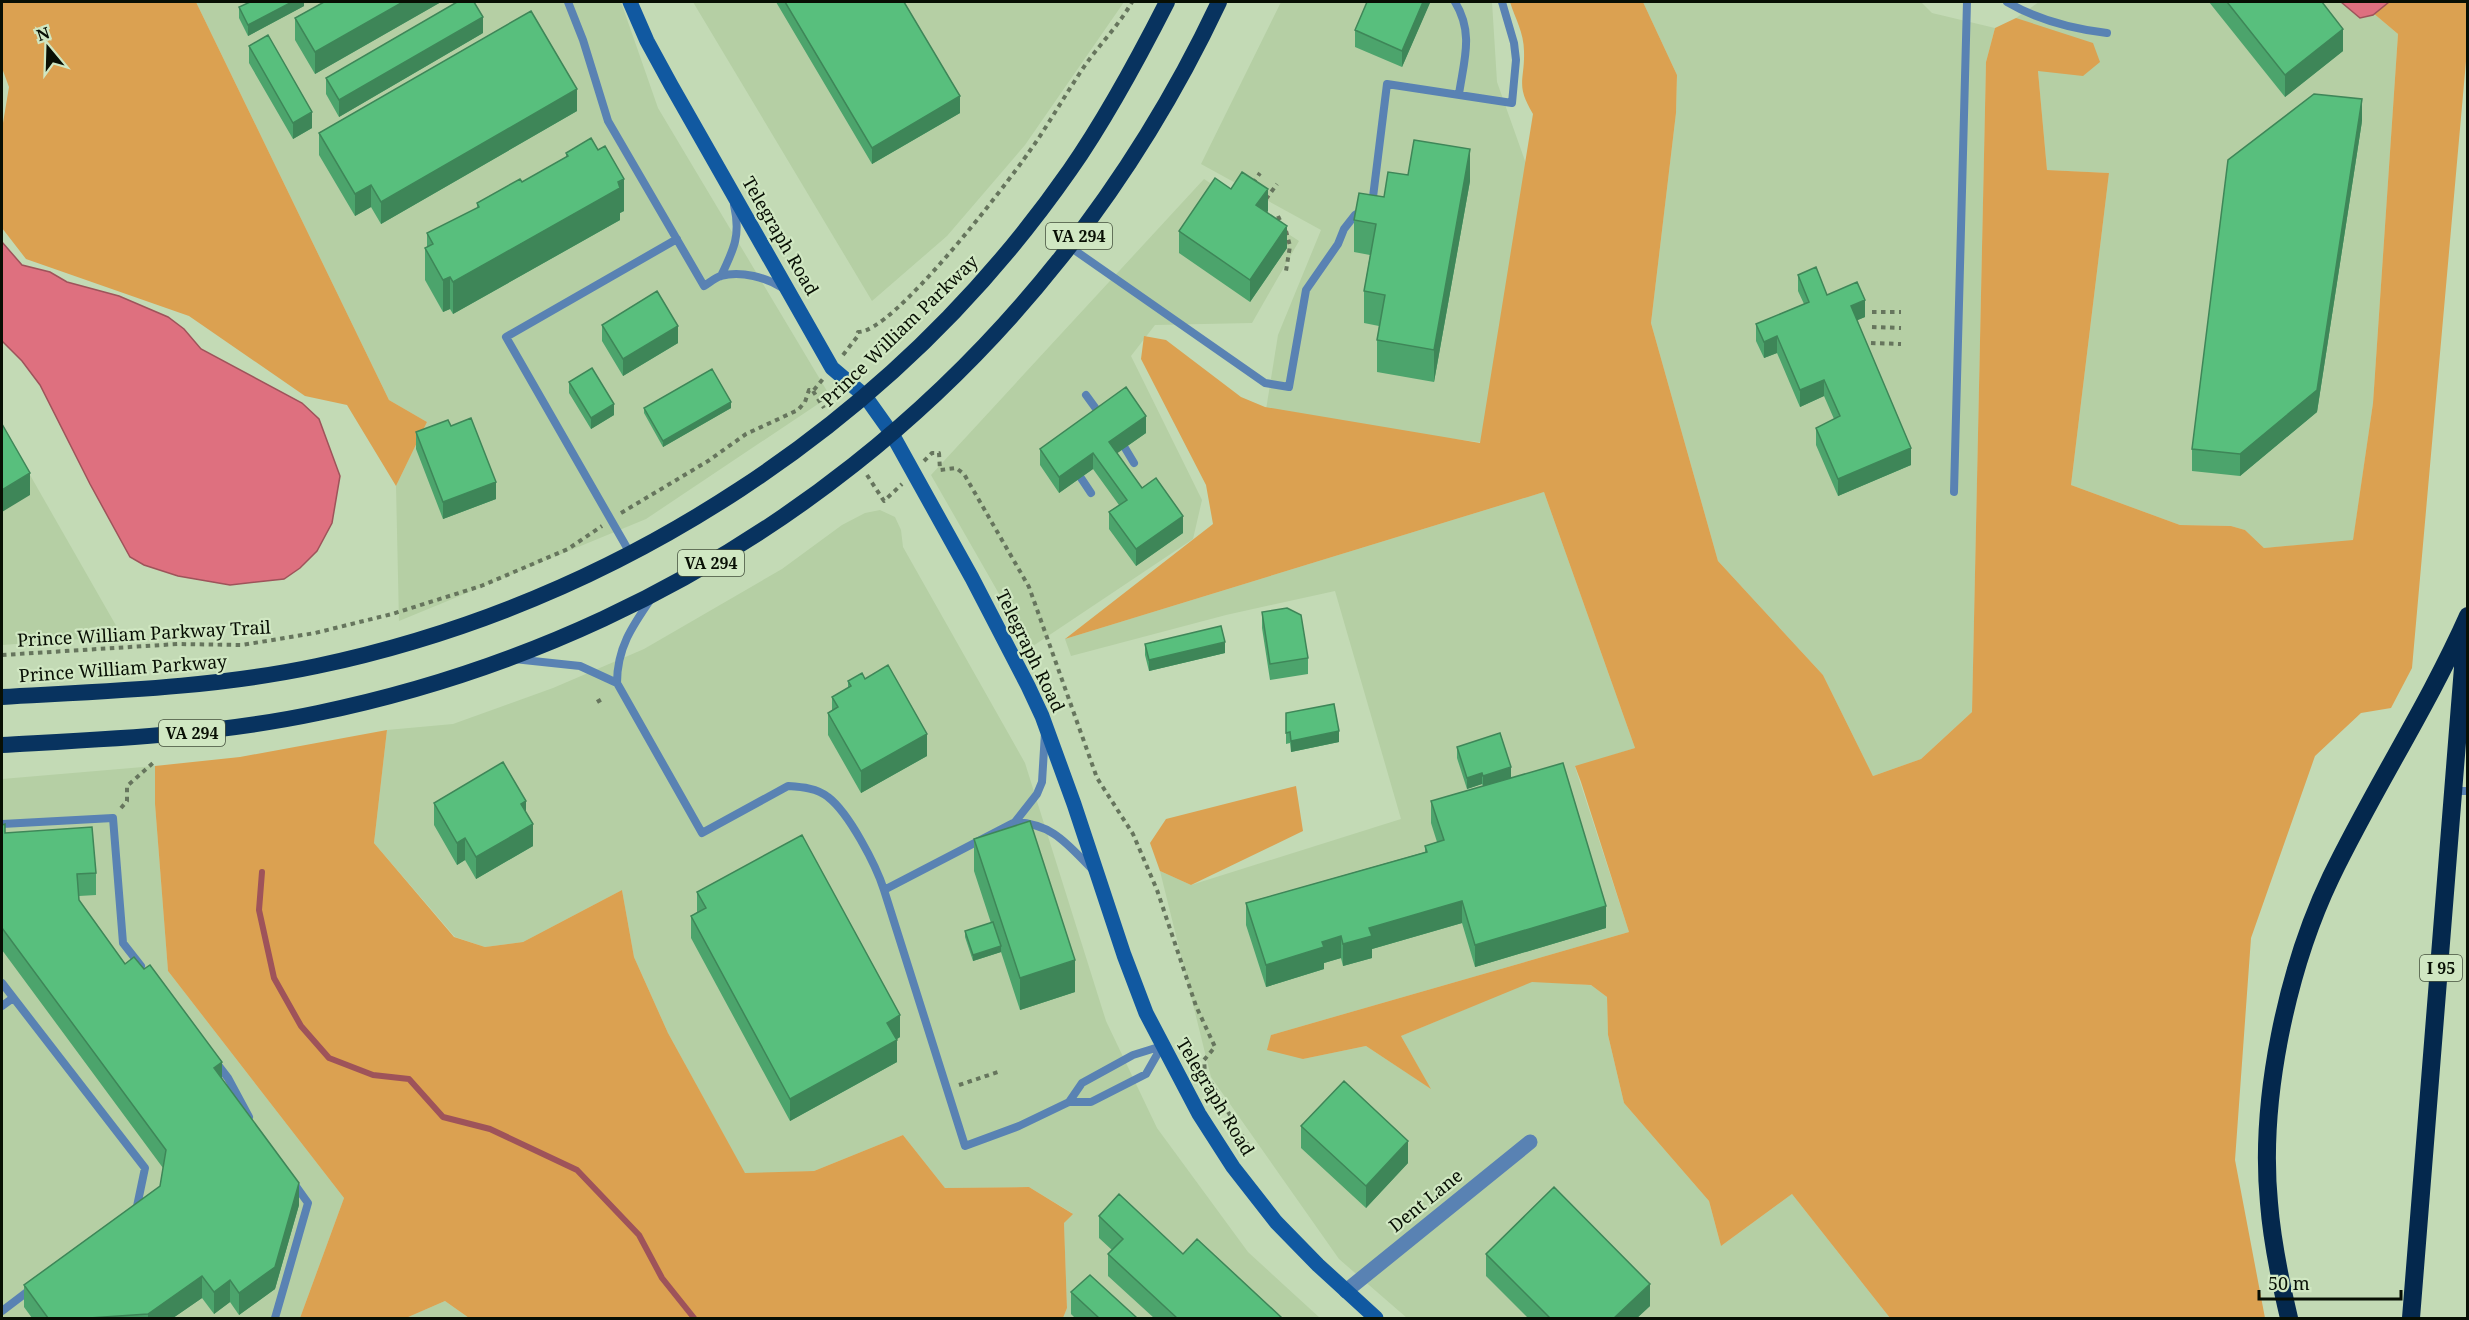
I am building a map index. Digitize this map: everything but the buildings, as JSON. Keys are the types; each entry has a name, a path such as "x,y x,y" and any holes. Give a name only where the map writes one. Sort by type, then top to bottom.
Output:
{"highway":[{"name":"Prince William Parkway","path":"2,697 179,687 231,681 320,665 391,648 460,627 529,602 630,554 689,522 776,466 833,423 865,396 945,319 1034,219 1070,169 1104,118 1142,52 1167,2"},
{"name":"VA 294","path":"2,745 146,736 249,726 399,694 511,658 577,632 654,595 767,529 841,476 892,434 942,390 985,347 1070,247 1103,204 1172,95 1219,2"},
{"path":"2289,1318 2274,1251 2268,1200 2267,1159 2273,1078 2282,1028 2310,927 2330,879 2385,773 2428,700 2468,616"},
{"name":"I 95","path":"2411,1318 2461,791 2468,616"}],"main road":[{"name":"Telegraph Road","path":"630,2 647,41 832,368 865,396 892,434 972,578 1028,686 1045,724 1138,994 1162,1046 1199,1114 1233,1167 1276,1222 1376,1318"}],"street":[{"name":"Dent Lane","path":"1346,1291 1530,1142"}],"lane":[{"path":"568,2 583,40 608,121 704,286 721,276 756,276 768,278 789,292"},
{"path":"1455,2 1466,24 1467,41 1459,94"},
{"path":"1070,247 1265,383 1289,387 1306,290 1355,215 1372,205 1387,84 1512,103 1516,60 1514,43 1502,2"},
{"path":"1953,492 1967,2"},
{"path":"2007,2 2049,20 2108,33"},
{"path":"721,276 733,251 737,234 738,221 732,191"},
{"path":"630,554 506,337 677,239"},
{"path":"1086,395 1104,420"},
{"path":"1125,448 1134,462"},
{"path":"1081,478 1091,493"},
{"path":"654,595 638,617 621,650 617,663 617,683 702,833 788,786 817,791 828,797 842,811 878,873 964,1146 1018,1126 1069,1102 1091,1102 1146,1074 1162,1046"},
{"path":"511,658 580,666 617,683"},
{"path":"884,890 1015,822 1037,794 1042,782 1045,724"},
{"path":"2,824 113,818 123,943 144,970"},
{"path":"1015,822 1038,824 1050,830 1096,873"},
{"path":"2,983 145,1168 137,1210 128,1217"},
{"path":"2,1006 13,998"},
{"path":"1069,1102 1082,1083 1133,1055 1162,1046"},
{"path":"207,1051 228,1078 255,1126"},
{"path":"275,1318 308,1203 288,1174"},
{"path":"2,1311 38,1284"}],"path":[{"path":"857,337 858,332 874,327 892,312 924,280 988,207 1030,151 1087,63 1116,28 1132,2"},
{"path":"1251,187 1260,173"},
{"path":"1262,205 1277,184"},
{"path":"1278,216 1290,246 1286,271"},
{"path":"1872,312 1901,312"},
{"path":"1872,327 1901,328"},
{"path":"1872,343 1901,344"},
{"path":"631,506 682,477 755,429 798,410 805,402 808,390 813,391"},
{"path":"933,453 939,453 940,470 956,468 967,477 1029,587 1097,778 1130,829 1154,883 1196,1006 1215,1047 1204,1060 1205,1073 1249,1148"},
{"name":"Prince William Parkway Trail","path":"2,655 184,644 242,645 315,633 457,594 552,556 575,545 592,532"},
{"path":"113,818 127,801 127,786 153,763"},
{"path":"947,1089 1001,1071"}],"shaded area":[{"path":"2,2 196,2 389,400 427,422 396,486 347,405 305,396 189,316 26,259 2,228 2,129 9,87 2,68"},
{"path":"196,2 621,2 658,108 830,396 646,519 399,621 396,486 427,422 389,400"},
{"path":"693,2 1124,2 1025,145 947,236 872,301"},
{"path":"1281,2 1492,2 1497,82 1535,189 1495,444 1265,416 1278,335 1321,230 1201,164"},
{"path":"1510,2 1643,2 1677,75 1676,113 1651,323 1718,561 1823,675 1873,776 1921,759 1972,712 1986,62 1995,28 2016,18 2093,43 2100,62 2083,76 2038,71 2047,170 2109,173 2071,485 2180,525 2231,526 2245,530 2264,548 2353,540 2373,403 2398,34 2360,2 2467,2 2467,50 2412,668 2391,708 2361,713 2315,756 2251,938 2235,1160 2265,1318 1890,1318 1792,1194 1721,1246 1709,1201 1624,1103 1608,1035 1607,997 1591,985 1532,982 1401,1036 1431,1089 1366,1046 1303,1059 1267,1050 1271,1035 1629,932 1575,766 1635,748 1544,492 1065,639 1213,524 1206,485 1141,359 1144,336 1166,340 1241,397 1265,407 1480,443 1533,114 1524,96 1522,82 1524,44"},
{"path":"1643,2 1921,2 1932,13 1995,28 1986,62 1972,712 1921,759 1873,776 1823,675 1718,561 1651,323 1676,113 1677,75"},
{"path":"2039,2 2360,2 2398,34 2373,403 2353,541 2264,548 2245,530 2231,526 2180,525 2071,485 2109,173 2047,170 2038,71 2016,18"},
{"path":"2341,2 2389,2 2373,15 2360,18"},
{"path":"1204,179 1299,241 1252,323 1155,325 1131,356 1202,500 1193,539 1030,648 931,475"},
{"path":"2,242 22,265 50,272 67,282 119,296 168,317 184,329 201,349 302,403 319,419 340,476 332,523 317,551 300,568 284,579 230,585 178,576 144,565 130,557 40,385 22,361 2,341"},
{"path":"2,426 122,636 2,645"},
{"path":"1544,492 1635,748 1575,767 1629,932 1271,1035 1303,1059 1366,1046 1430,1088 1401,1036 1532,981 1591,985 1607,997 1608,1035 1624,1103 1709,1201 1721,1246 1792,1194 1890,1318 1407,1318 1339,1259 1211,1077 1160,871 1191,885 1401,819 1335,591 1226,615 1071,656 1065,639"},
{"path":"880,510 895,517 901,530 903,547 1025,763 1106,1021 1157,1128 1248,1252 1320,1318 1063,1318 1067,1308 1064,1223 1072,1213 1029,1187 945,1188 903,1135 814,1171 745,1174 668,1033 634,957 622,890 523,942 485,947 455,937 374,843 387,730 453,724 553,688 644,649 782,569 842,525 865,513"},
{"path":"387,730 374,843 454,937 485,947 523,942 622,890 634,957 668,1033 745,1173 814,1171 903,1135 945,1188 1029,1187 1073,1214 1064,1223 1067,1308 1063,1318 469,1318 445,1301 406,1318 300,1318 344,1198 168,971 155,804 155,766 240,757"},
{"path":"155,766 155,804 168,971 344,1198 300,1318 2,1318 2,779"},
{"path":"1296,786 1303,831 1191,885 1160,871 1150,843 1166,819"},
{"path":"445,1301 469,1318 406,1318"}],"waterway":[{"path":"262,872 259,910 274,978 301,1026 329,1058 373,1075 409,1079 443,1117 490,1129 577,1170 639,1235 662,1278 694,1318"}]}
